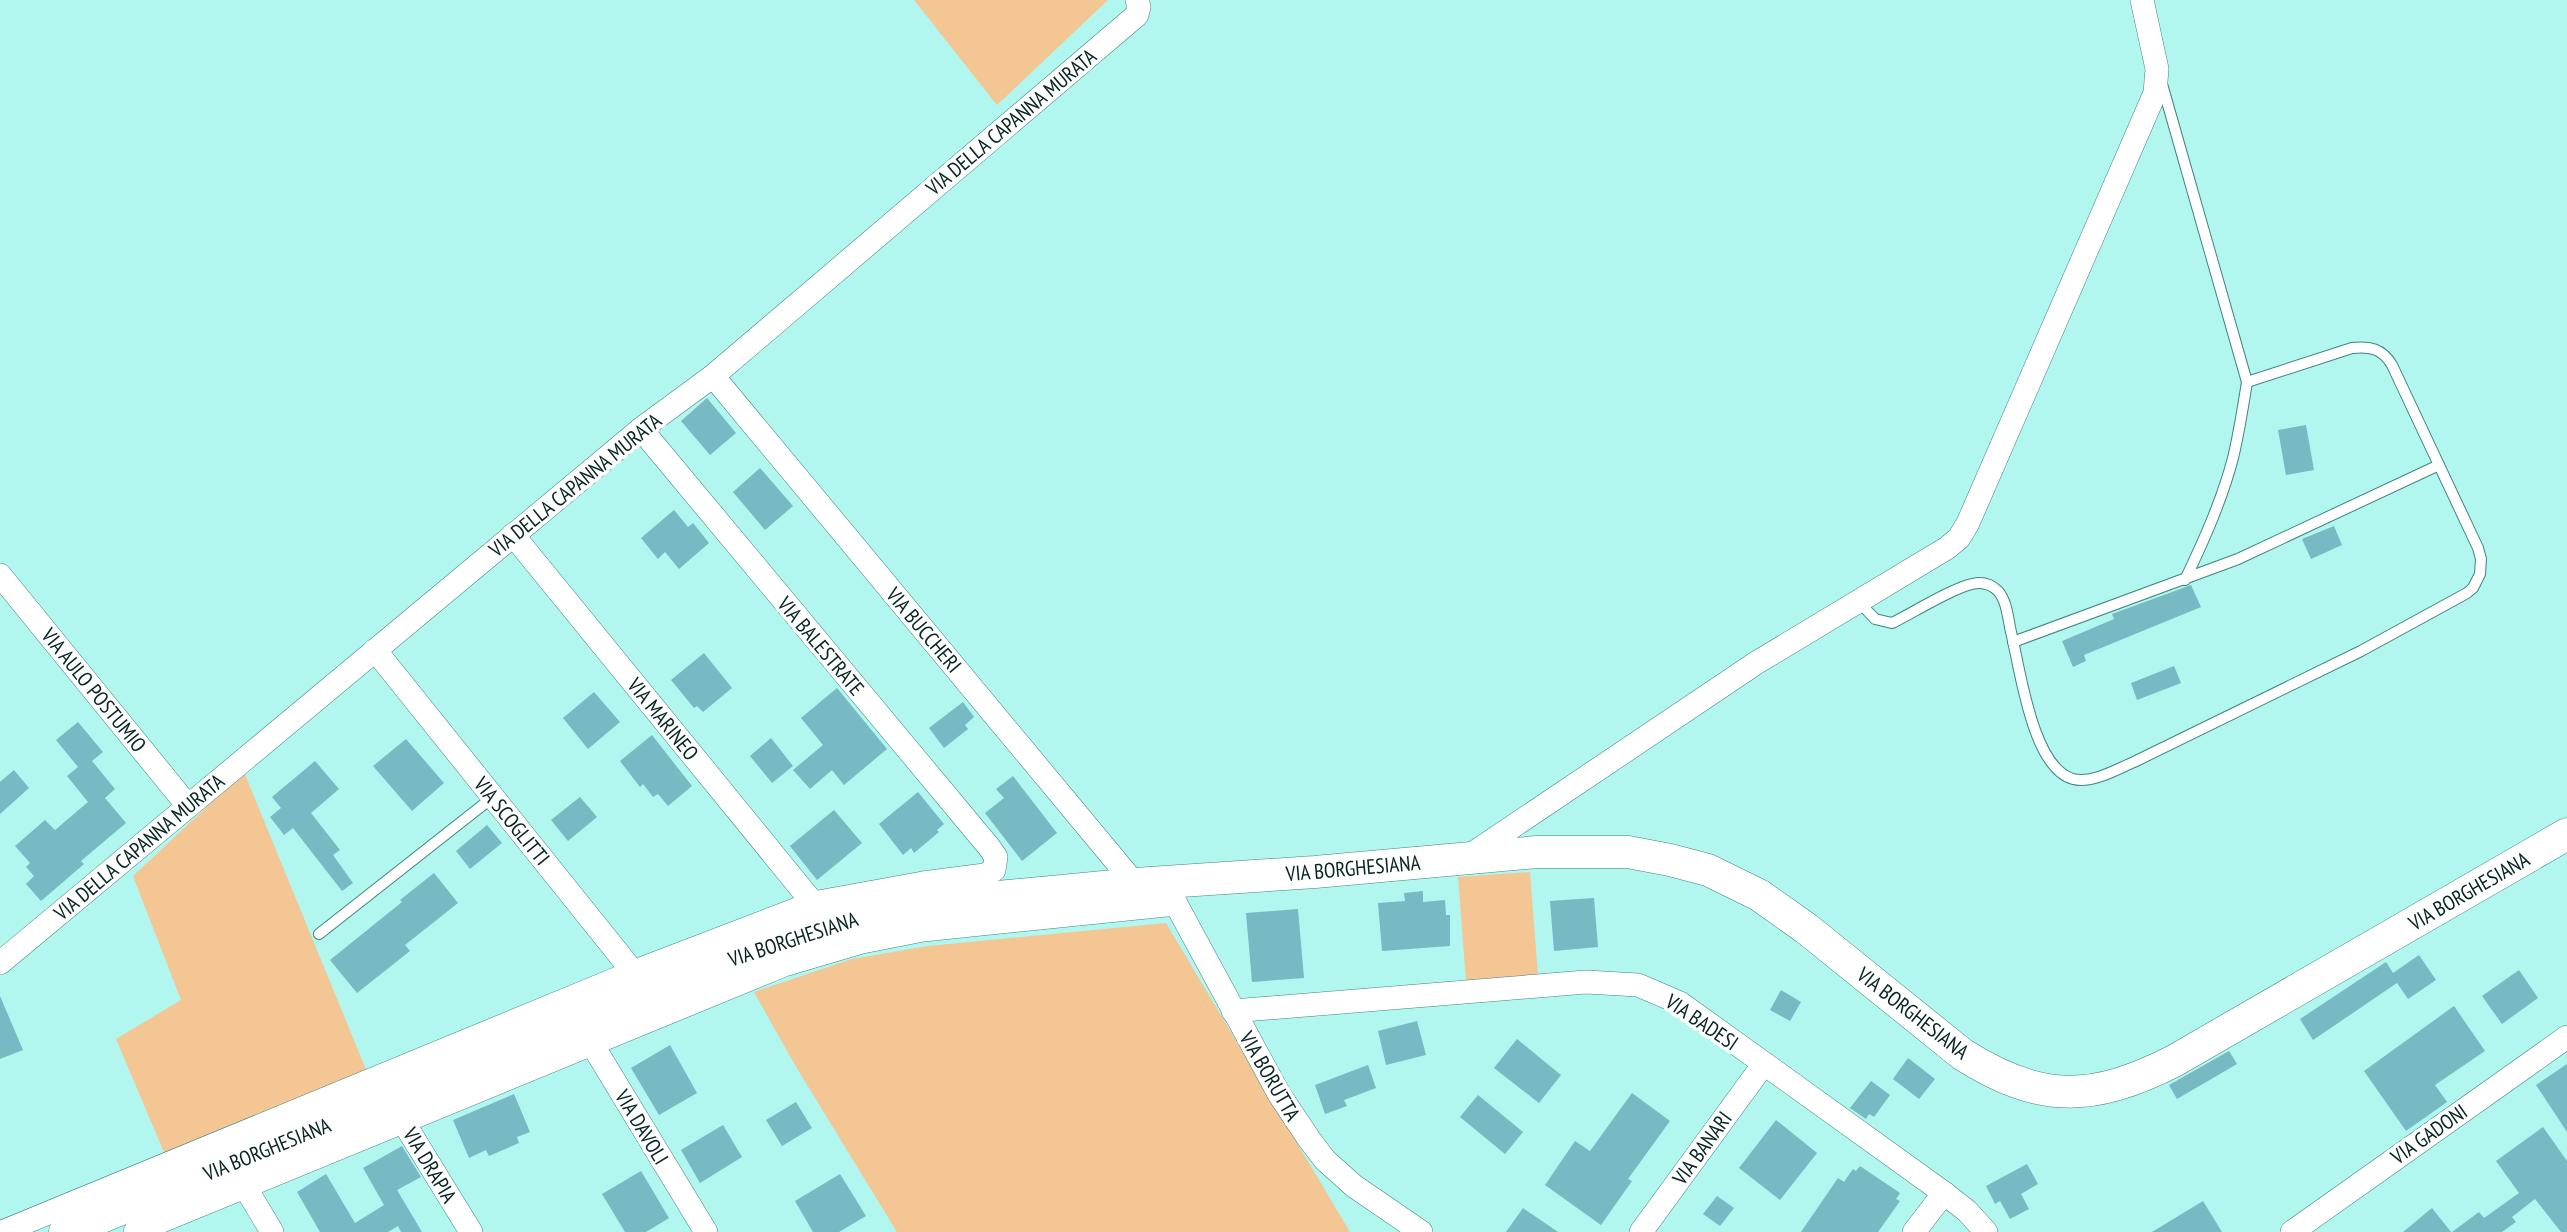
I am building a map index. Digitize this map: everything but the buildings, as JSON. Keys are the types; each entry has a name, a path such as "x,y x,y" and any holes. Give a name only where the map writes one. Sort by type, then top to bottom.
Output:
{"street":[{"name":"VIA DELLA CAPANNA MURATA","path":"0,963 640,429 713,376 1136,15 1138,0"},
{"path":"1465,858 1756,663 1947,548 1964,531 2157,86 2157,69 2141,0"},
{"name":"VIA BUCCHERI","path":"713,376 1158,890"},
{"name":"VIA BALESTRATE","path":"640,429 989,847 996,858 996,865"},
{"name":"VIA MARINEO","path":"513,535 813,902"},
{"name":"VIA AULO POSTUMIO","path":"0,575 188,806"},
{"name":"VIA SCOGLITTI","path":"375,650 642,982"},
{"name":"VIA BORGHESIANA","path":"585,1032 642,982 779,953 862,942 1158,890 1465,858 1537,852 1616,851 1650,855 1708,870 1746,888 1785,912 1962,1054 1987,1069 2032,1088 2077,1092 2124,1083 2174,1061 2567,834"},
{"name":"VIA BORGHESIANA","path":"2,1232 642,982 813,902 985,875 994,870 996,865"},
{"name":"VIA BORGHESIANA","path":"65,1232 238,1175 397,1111 779,953 830,923 873,913 976,899 1158,890"},
{"name":"VIA BORUTTA","path":"1158,890 1233,1011 1289,1110 1325,1160 1366,1196 1421,1232"},
{"name":"VIA BADESI","path":"1233,1011 1586,982 1638,985 1680,1003 1944,1193 1967,1211 1986,1232"},
{"name":"VIA DAVOLI","path":"585,1032 706,1232"},
{"name":"VIA GADONI","path":"2292,1232 2567,1037"},
{"name":"VIA BANARI","path":"1642,1232 1763,1065"},
{"name":"VIA DRAPIA","path":"397,1111 471,1232"},
{"path":"238,1175 272,1232"},
{"name":"VIA BORGHESIANA","path":"135,1232 238,1175"},
{"path":"1914,1232 1944,1193"}],"lane":[{"path":"2157,69 2247,382 2225,484 2185,580"},
{"path":"1858,601 1875,619 1892,623 1963,587 1984,583 1995,589 2003,599 2034,727 2045,753 2054,767 2064,775 2081,780 2134,762 2361,651 2473,588 2480,574 2480,553 2392,365 2384,354 2374,348 2361,347 2341,351 2247,382"},
{"path":"2013,642 2238,559 2439,465"},
{"path":"319,934 493,797"}],"shaded area":[{"path":"914,0 1108,0 997,105"},
{"path":"244,772 367,1072 166,1157 116,1039 181,1000 133,876"},
{"path":"1530,872 1538,976 1466,981 1458,877"},
{"path":"1166,923 1350,1232 897,1232 795,1065 754,992 852,959 928,946"}]}
